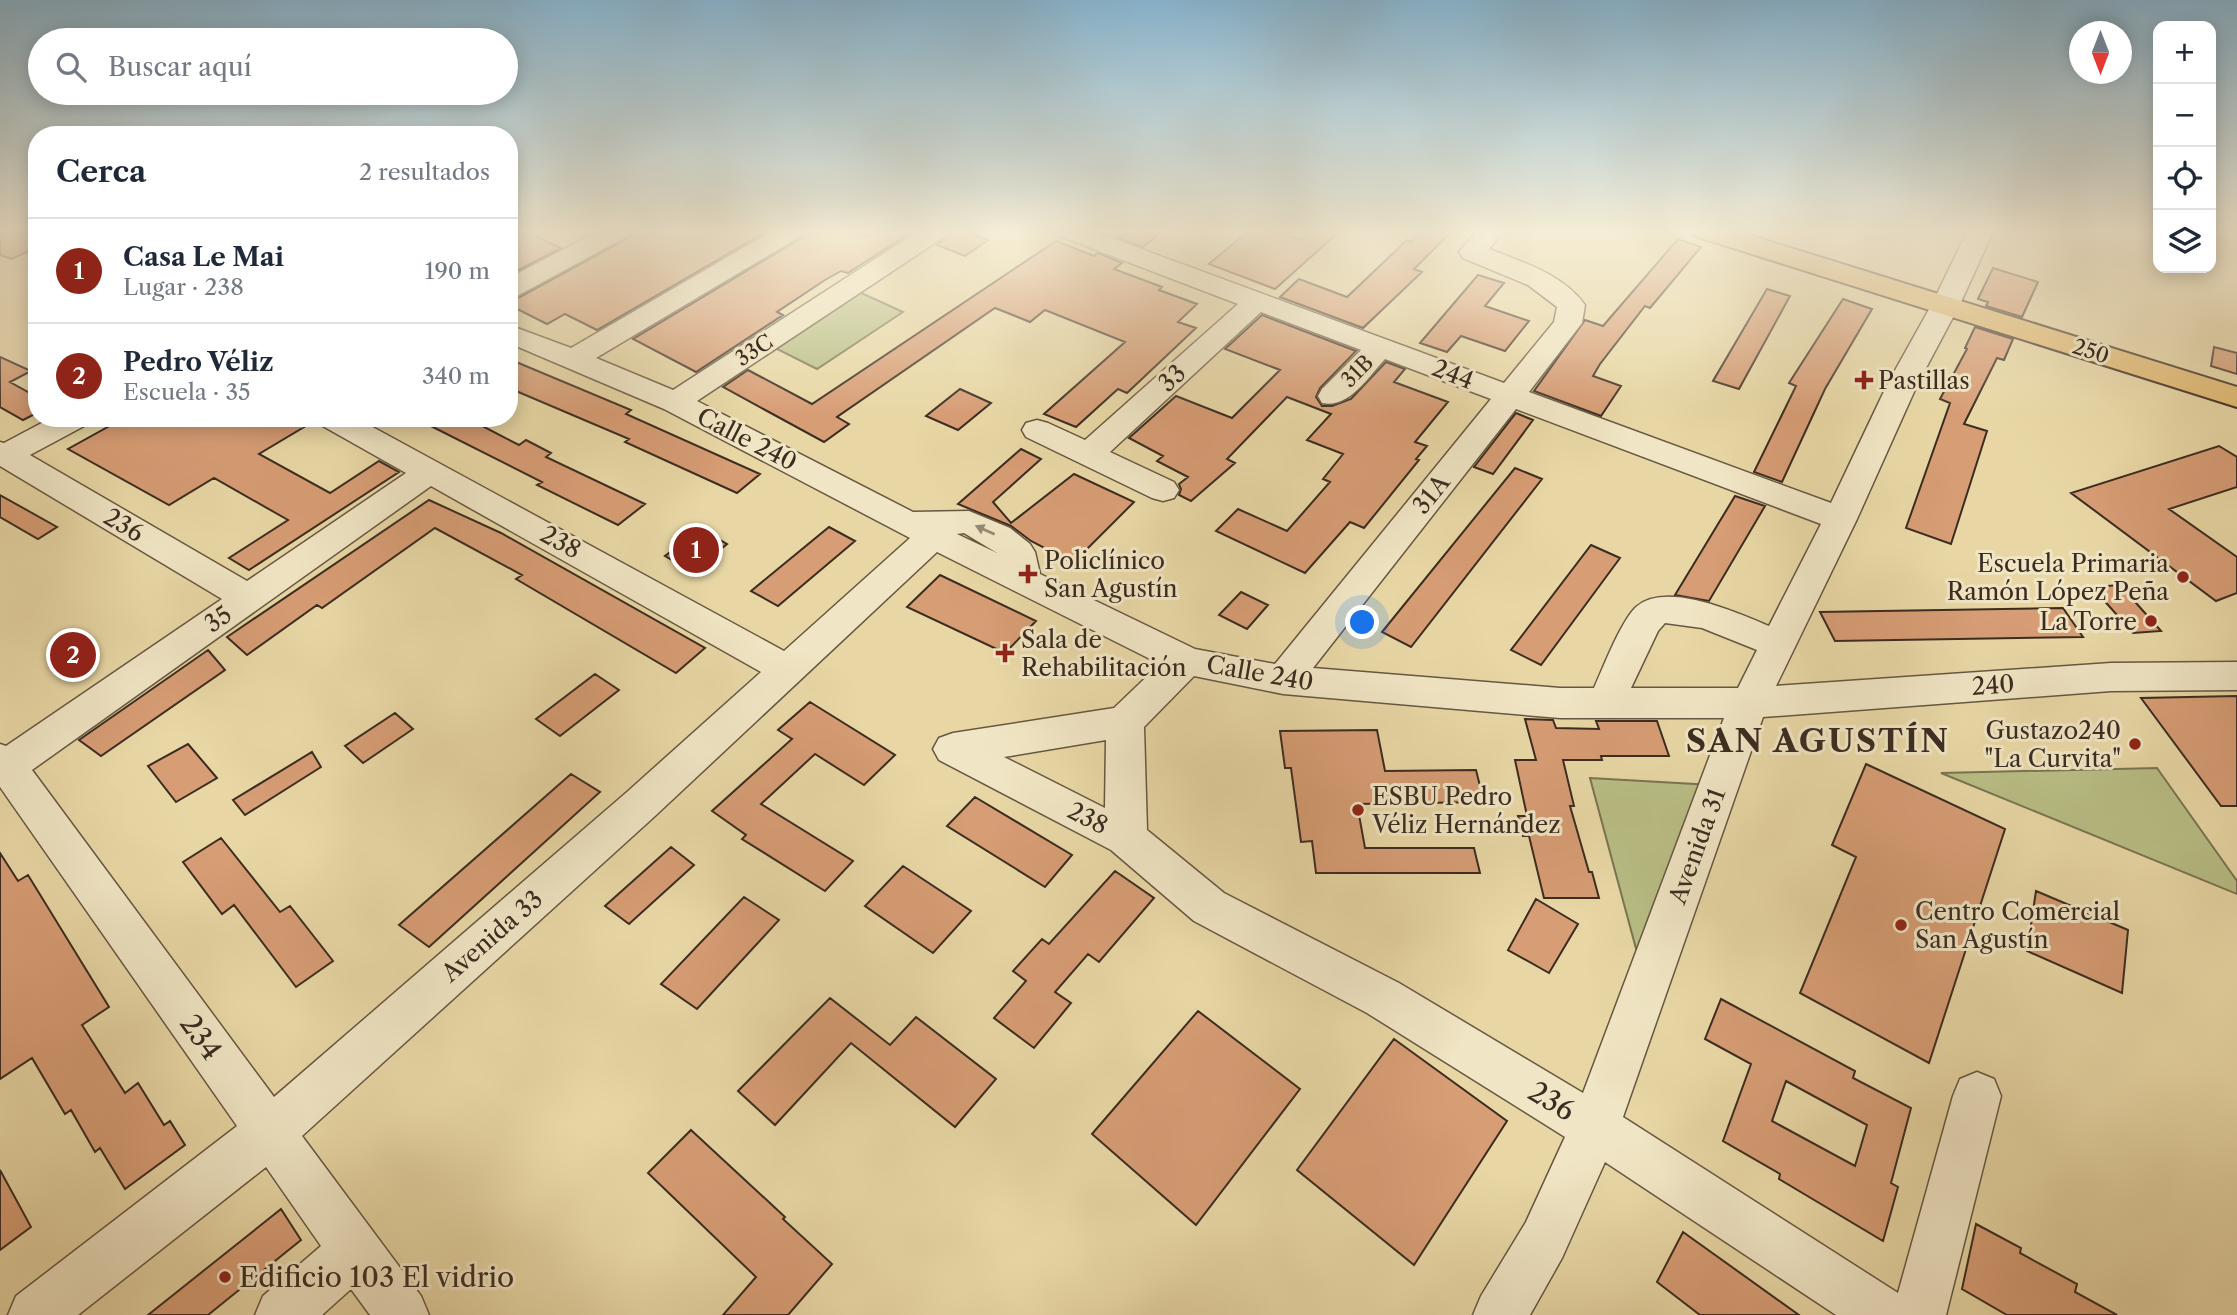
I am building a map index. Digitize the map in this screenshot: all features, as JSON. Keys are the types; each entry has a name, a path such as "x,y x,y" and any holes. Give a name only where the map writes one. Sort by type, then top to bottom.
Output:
{"main road":[{"name":"250","path":"1905,291 2237,397"}],"street":[{"path":"574,359 689,291"},
{"name":"33C","path":"675,402 844,291"},
{"name":"244","path":"1232,291 1840,519"},
{"name":"31A","path":"1283,680 1568,323 1571,305 1555,291"},
{"name":"Avenida 31","path":"1500,1315 1544,1240 1595,1127 1749,703 1840,519 1903,383 1952,291"},
{"name":"33","path":"1088,455 1257,301"},
{"name":"Calle 240","path":"518,337 675,402 921,530 1187,660 1283,680 1404,692 1560,703 1749,703"},
{"name":"31B","path":"1333,396 1381,346"},
{"path":"3,453 56,427"},
{"name":"238","path":"348,427 788,670"},
{"name":"236","path":"3,453 248,598"},
{"name":"35","path":"4,763 248,598 429,471"},
{"name":"Avenida 33","path":"35,1315 270,1132 641,804 788,670 921,530"},
{"path":"1606,703 1647,616 1662,607 1684,609 1779,644"},
{"path":"1126,838 1125,722 1187,660"},
{"name":"240","path":"1749,703 2111,677 2237,676"},
{"name":"238","path":"1125,722 953,749 1126,838 1209,907"},
{"name":"234","path":"4,763 402,1315"},
{"name":"236","path":"1209,907 1383,998 1595,1127 1884,1315"},
{"path":"1919,1315 1977,1096"},
{"path":"282,1315 355,1251"}],"lane":[{"path":"1037,430 1163,490"}],"green space":[{"path":"859,292 903,312 817,369 773,347"},
{"path":"2157,768 2237,881 2237,894 1941,773"},
{"path":"1590,778 1712,785 1645,982"}],"building":[{"path":"530,291 663,291 597,330 565,314 547,324 518,310 520,297"},
{"path":"712,291 808,291 777,312 783,315 696,372 633,339"},
{"path":"981,291 1163,291 1197,304 1178,322 1196,328 1127,393 1118,389 1076,427 1044,414 1125,342 1045,310 1030,322 995,308 837,417 849,424 824,442 723,387 748,370 812,404"},
{"path":"1286,291 1332,291 1347,297 1353,291 1402,291 1363,328 1280,297"},
{"path":"1464,291 1497,291 1485,306 1529,321 1505,351 1461,336 1447,352 1420,343"},
{"path":"1633,291 1664,291 1650,308 1645,306 1593,376 1621,386 1601,416 1534,391 1585,320 1603,326"},
{"path":"1766,291 1790,296 1739,389 1713,381"},
{"path":"1982,291 2034,291 2022,317 1986,306 1988,302 1978,299"},
{"path":"1843,299 1872,309 1825,389 1782,482 1754,472 1796,386 1789,383"},
{"path":"1262,315 1356,351 1320,388 1316,397 1322,406 1332,406 1351,399 1386,362 1405,369 1394,382 1448,402 1415,442 1427,446 1416,459 1419,460 1364,528 1350,522 1305,573 1216,531 1238,509 1287,531 1330,482 1323,479 1343,454 1307,440 1331,414 1287,397 1227,459 1235,463 1191,501 1179,495 1179,484 1188,477 1157,461 1163,456 1129,438 1176,396 1232,418 1280,370 1225,349"},
{"path":"1975,327 2013,339 2004,360 1997,358 1964,424 1987,431 1951,544 1906,528 1950,403 1940,399 1967,349 1965,348"},
{"path":"2214,347 2237,353 2237,374 2211,366"},
{"path":"0,357 28,370 28,373 10,382 28,392 28,418 23,420 0,407"},
{"path":"518,363 631,410 626,414 760,474 737,493 625,442 629,439 518,392"},
{"path":"960,389 991,403 958,430 926,416"},
{"path":"1516,413 1533,420 1493,474 1474,467"},
{"path":"108,427 304,427 259,454 330,493 379,461 399,472 249,570 229,558 288,520 214,478 169,505 68,449"},
{"path":"433,427 484,427 519,445 526,440 551,453 546,457 645,504 618,525 537,485 542,482"},
{"path":"2219,446 2237,457 2237,487 2169,509 2237,557 2237,593 2216,601 2071,493"},
{"path":"1021,449 1041,459 993,502 1011,523 1074,474 1134,502 1073,563 1031,541 1011,526 958,504"},
{"path":"1515,468 1542,479 1411,647 1382,632"},
{"path":"0,495 57,527 38,539 0,517"},
{"path":"1735,496 1765,506 1709,601 1675,595"},
{"path":"429,500 501,533 705,648 676,673 516,579 522,575 435,528 322,608 317,605 247,655 227,637"},
{"path":"829,527 855,541 778,606 751,591"},
{"path":"702,529 727,544 692,572 665,556"},
{"path":"1591,545 1620,558 1541,665 1511,650"},
{"name":"Sala de Rehabilitación","path":"940,575 1036,621 1005,653 907,607"},
{"path":"2120,585 2161,631 2133,633 2092,587"},
{"path":"1241,592 1268,605 1247,629 1219,615"},
{"path":"2063,608 2083,637 1835,641 1820,612"},
{"path":"208,650 225,670 101,756 79,740"},
{"path":"595,674 619,690 560,736 536,719"},
{"path":"2237,696 2237,806 2221,806 2141,698"},
{"path":"810,702 895,755 864,785 815,754 761,804 853,861 825,891 742,839 746,835 712,811 792,739 778,730"},
{"path":"395,713 413,729 363,763 345,746"},
{"path":"1525,719 1553,720 1556,728 1599,729 1596,721 1657,721 1669,756 1601,756 1602,760 1563,760 1574,806 1570,806 1599,898 1544,898 1529,836 1523,836 1518,816 1527,816 1515,760 1536,760"},
{"path":"1377,730 1385,771 1476,770 1484,802 1357,804 1365,848 1474,848 1480,873 1316,873 1312,841 1301,842 1291,768 1285,768 1280,731"},
{"path":"188,744 217,778 176,802 148,766"},
{"path":"312,752 321,767 245,815 233,800"},
{"name":"Centro Comercial San Agustín","path":"1866,764 2005,829 1929,1063 1800,993 1856,857 1832,845"},
{"path":"571,774 600,792 429,947 399,925"},
{"path":"975,797 1072,855 1045,887 947,826"},
{"path":"221,838 280,912 290,906 333,961 296,987 234,905 222,914 183,862"},
{"path":"671,847 694,865 629,924 605,906"},
{"path":"0,853 18,881 28,875 109,1007 82,1025 125,1093 138,1083 164,1125 170,1121 185,1145 125,1189 100,1148 95,1152 71,1110 65,1114 32,1058 0,1079"},
{"path":"903,866 971,911 933,953 865,906"},
{"path":"1115,871 1154,898 1099,962 1088,954 1055,992 1071,1003 1034,1048 994,1018 1026,981 1013,971 1042,939 1049,944"},
{"path":"2036,891 2128,930 2122,993 2027,951"},
{"path":"744,897 779,920 697,1009 661,984"},
{"path":"1536,899 1578,924 1549,973 1508,950"},
{"path":"830,998 890,1045 916,1017 996,1079 955,1127 851,1043 775,1125 738,1091"},
{"path":"1721,999 1855,1071 1853,1078 1911,1108 1891,1183 1898,1187 1883,1241 1779,1179 1780,1174 1723,1141 1751,1064 1705,1039","holes":["1786,1081 1867,1125 1855,1166 1772,1121"]},
{"path":"1198,1011 1300,1089 1196,1225 1092,1134"},
{"path":"1394,1039 1507,1121 1414,1265 1297,1170"},
{"path":"691,1130 832,1264 788,1315 723,1315 756,1277 648,1173"},
{"path":"0,1170 31,1227 0,1250"},
{"name":"Edificio 103 El vidrio","path":"281,1209 301,1240 208,1315 148,1315"},
{"path":"1976,1224 2021,1248 2020,1253 2077,1284 2075,1292 2117,1315 2007,1315 1962,1289"},
{"path":"1683,1232 1799,1315 1700,1315 1657,1282"}],"place":[{"name":"Pastillas","path":"1864,380"},
{"name":"Casa Le Mai","path":"696,550"},
{"name":"Policlínico San Agustín","path":"1028,574"},
{"name":"Escuela Primaria Ramón López Peña","path":"2183,577"},
{"name":"La Torre","path":"2151,621"},
{"name":"Sala de Rehabilitación","path":"1005,653"},
{"name":"Pedro Véliz","path":"73,655"},
{"name":"Gustazo240 \"La Curvita\"","path":"2135,744"},
{"name":"ESBU Pedro Véliz Hernández","path":"1358,810"},
{"name":"Centro Comercial San Agustín","path":"1901,925"},
{"name":"Edificio 103 El vidrio","path":"225,1277"}],"district":[{"name":"SAN AGUSTÍN","path":"1818,740"}]}
